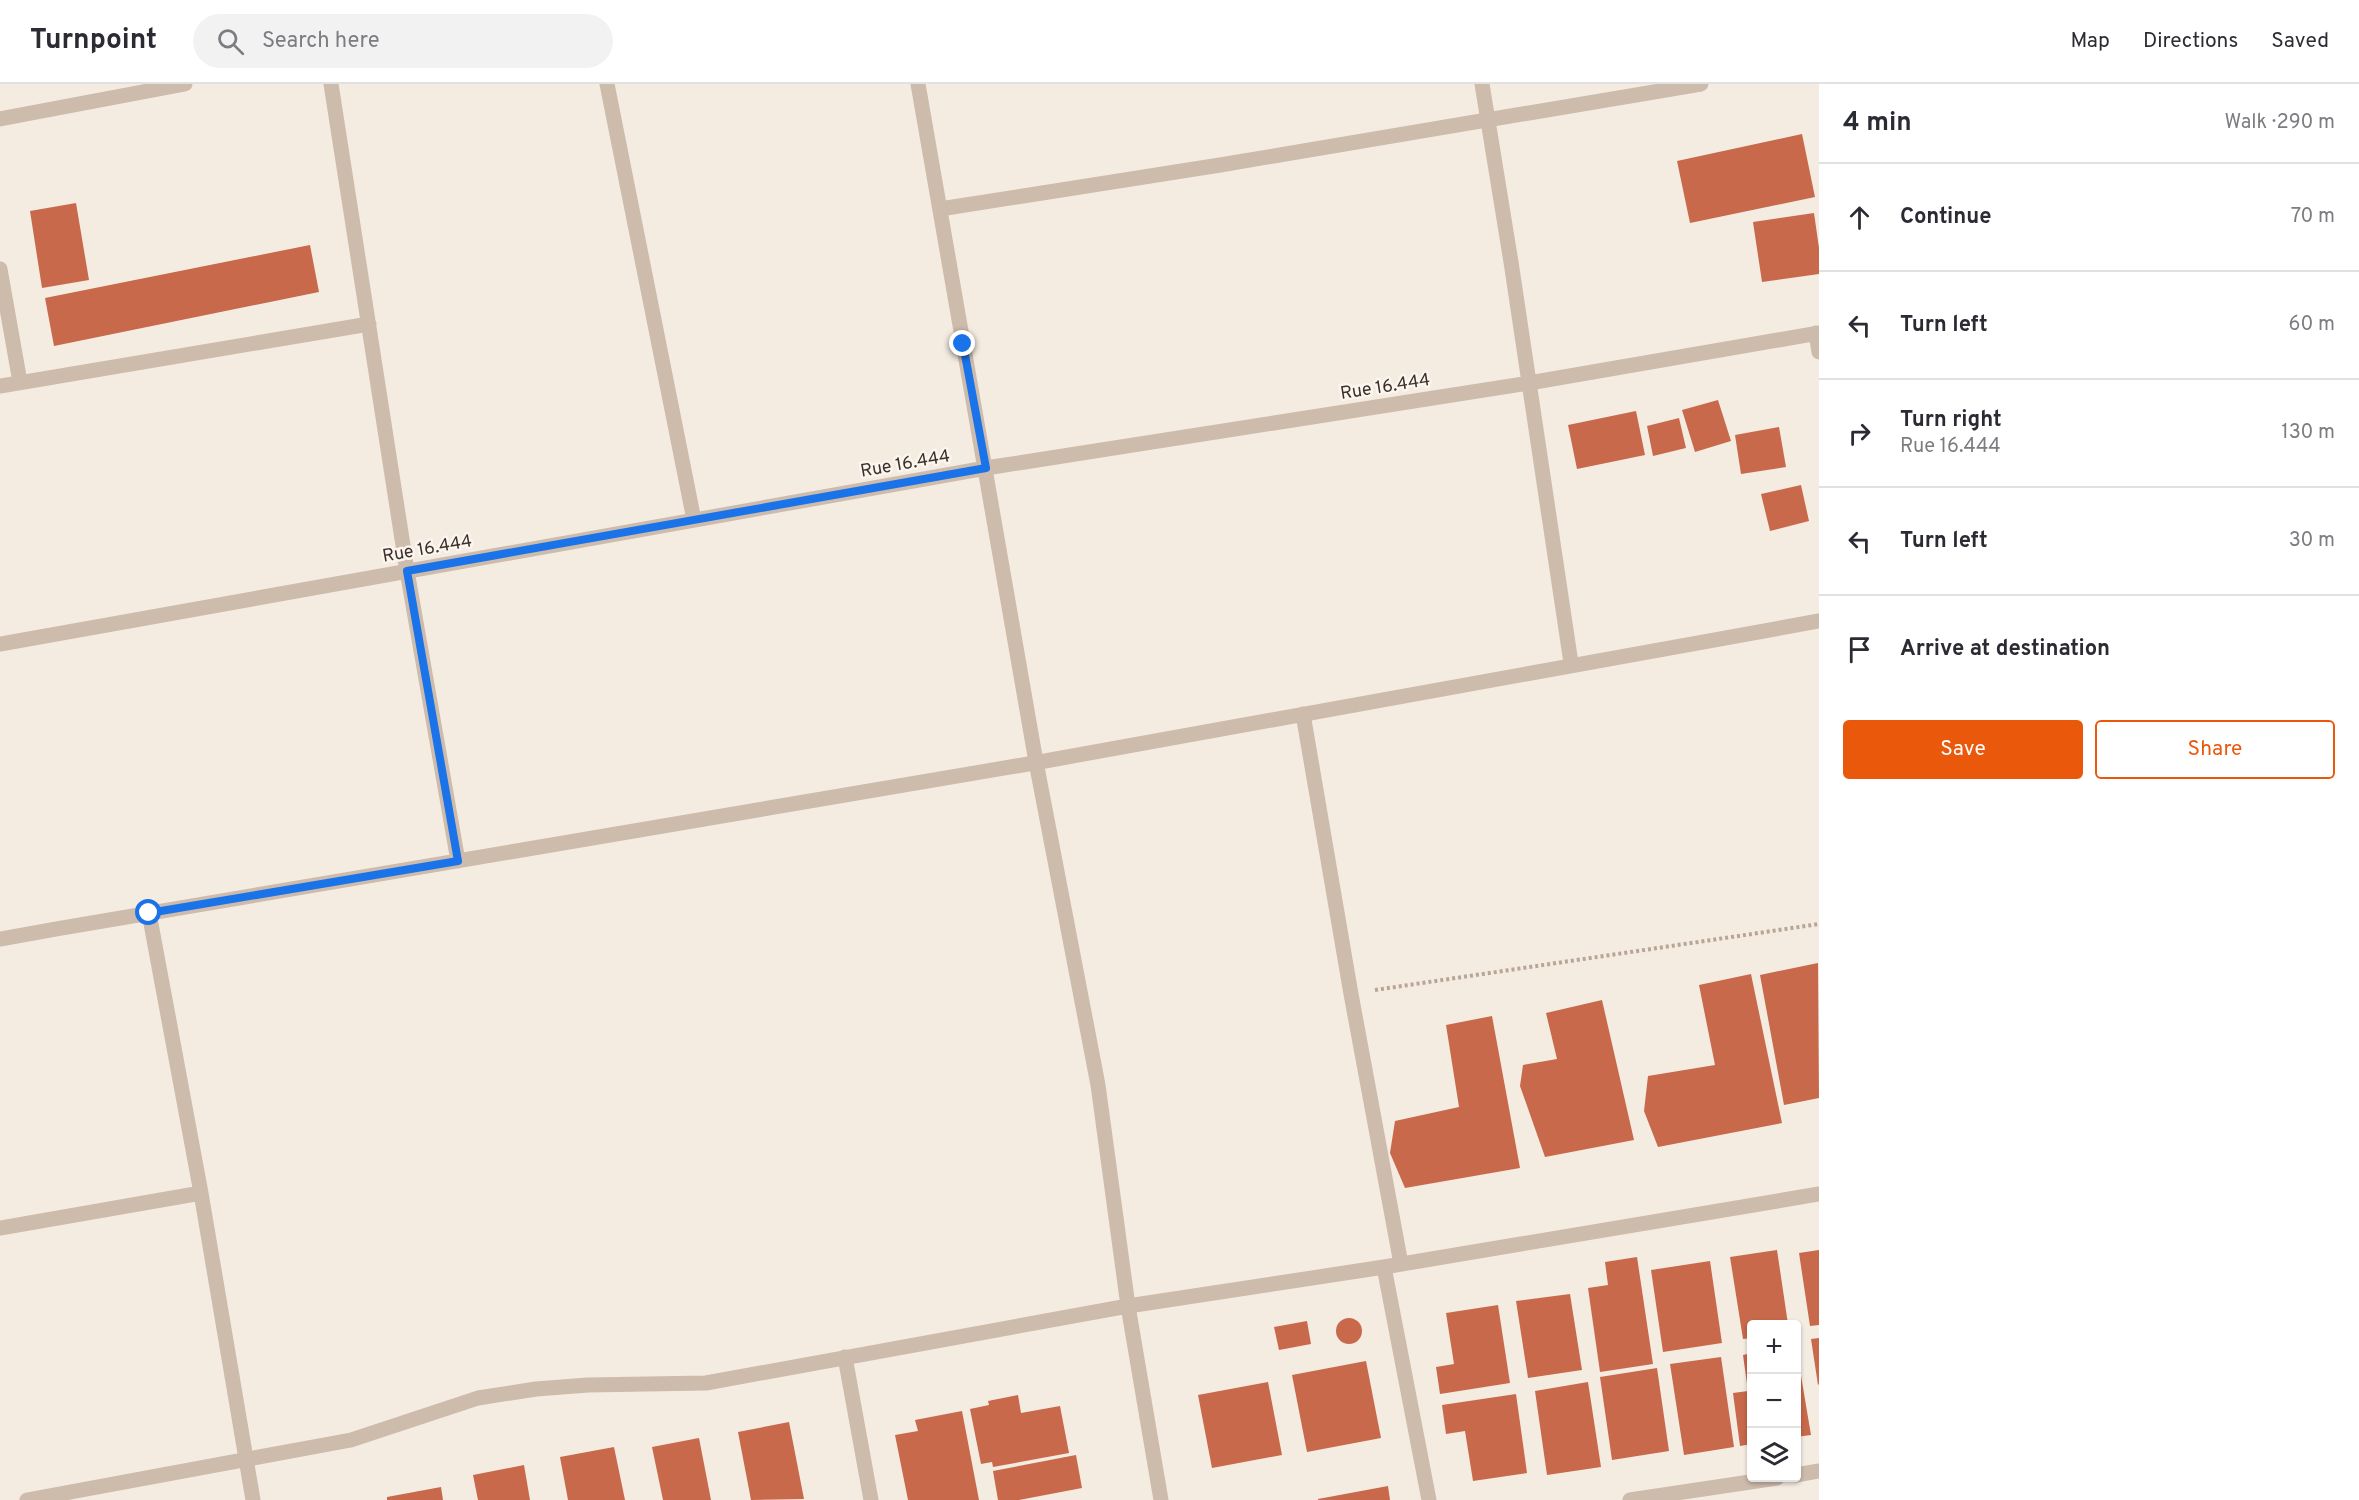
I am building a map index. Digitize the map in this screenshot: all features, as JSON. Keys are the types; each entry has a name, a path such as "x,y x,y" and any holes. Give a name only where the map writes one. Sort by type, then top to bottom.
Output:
{"street":[{"path":"0,119 185,84"},
{"path":"331,84 407,571 458,861"},
{"path":"607,84 694,520"},
{"path":"918,84 1036,762 1098,1085 1128,1306 1161,1500"},
{"path":"1482,84 1571,663"},
{"path":"940,209 1488,121 1701,84"},
{"path":"0,269 20,382"},
{"path":"0,386 369,324"},
{"path":"1818,333 1819,352"},
{"name":"Rue 16.444","path":"0,644 986,468 1529,383 1818,333"},
{"path":"0,939 1036,762 1571,663 1819,621"},
{"path":"1303,714 1351,994 1401,1264"},
{"path":"149,913 201,1192 253,1500"},
{"path":"0,1228 201,1192"},
{"path":"27,1500 351,1440 478,1398 536,1389 588,1385 706,1383 1128,1306 1384,1267 1819,1194"},
{"path":"1384,1267 1430,1500"},
{"path":"845,1357 871,1500"},
{"path":"1801,1473 1819,1471"},
{"path":"1630,1500 1750,1482"}],"path":[{"path":"1351,994 1819,924"}],"building":[{"path":"1802,134 1815,197 1690,223 1677,161"},
{"path":"76,203 89,280 42,288 30,211"},
{"path":"1814,213 1819,248 1819,274 1762,282 1753,222"},
{"path":"310,245 319,292 54,346 45,298"},
{"path":"1718,400 1731,441 1695,452 1682,410"},
{"path":"1636,411 1645,455 1577,469 1568,425"},
{"path":"1679,418 1686,448 1653,456 1647,426"},
{"path":"1779,427 1786,467 1741,474 1735,435"},
{"path":"1801,485 1809,521 1770,531 1761,494"},
{"path":"1818,963 1819,1098 1784,1105 1760,975"},
{"path":"1751,974 1782,1123 1658,1147 1644,1111 1648,1076 1715,1065 1699,985"},
{"path":"1602,1000 1634,1140 1545,1157 1520,1086 1523,1065 1557,1059 1546,1013"},
{"path":"1492,1016 1520,1168 1405,1188 1390,1153 1395,1121 1459,1107 1446,1025"},
{"path":"1777,1250 1787,1320 1747,1320 1747,1339 1743,1339 1730,1257"},
{"path":"1819,1250 1819,1325 1810,1326 1799,1253"},
{"path":"1637,1257 1653,1364 1600,1372 1588,1288 1608,1285 1605,1262"},
{"path":"1710,1261 1722,1343 1663,1352 1651,1270"},
{"path":"1570,1294 1582,1370 1528,1378 1516,1301"},
{"path":"1498,1305 1510,1383 1440,1394 1436,1367 1454,1364 1446,1313"},
{"path":"1349,1318 1358,1322 1362,1331 1358,1340 1349,1344 1340,1340 1336,1331 1340,1322"},
{"path":"1307,1321 1311,1344 1279,1350 1274,1327"},
{"path":"1819,1338 1819,1384 1818,1385 1811,1339"},
{"path":"1747,1354 1747,1384 1743,1355"},
{"path":"1721,1357 1734,1447 1684,1455 1670,1364"},
{"path":"1366,1361 1381,1438 1307,1452 1292,1375"},
{"path":"1657,1368 1669,1451 1612,1460 1600,1377"},
{"path":"1801,1376 1811,1435 1801,1436"},
{"path":"1268,1382 1282,1455 1212,1468 1198,1395"},
{"path":"1588,1382 1601,1467 1547,1475 1535,1391"},
{"path":"1747,1391 1747,1445 1740,1446 1733,1393"},
{"path":"1516,1394 1527,1473 1473,1481 1465,1431 1446,1434 1442,1405"},
{"path":"1018,1395 1021,1413 1060,1406 1069,1453 993,1467 992,1462 981,1464 970,1409 989,1405 988,1401"},
{"path":"962,1411 979,1500 908,1500 895,1435 918,1431 915,1420"},
{"path":"789,1422 804,1499 751,1500 738,1432"},
{"path":"699,1438 711,1500 663,1500 652,1447"},
{"path":"614,1447 625,1500 568,1500 560,1457"},
{"path":"1076,1455 1082,1488 1019,1500 998,1500 993,1471"},
{"path":"524,1465 530,1500 478,1500 473,1475"},
{"path":"1388,1486 1390,1500 1318,1500 1318,1499"},
{"path":"441,1487 443,1500 387,1500 387,1497"}],"route":[{"path":"149,913 458,861 407,571 986,468 963,344"}]}
